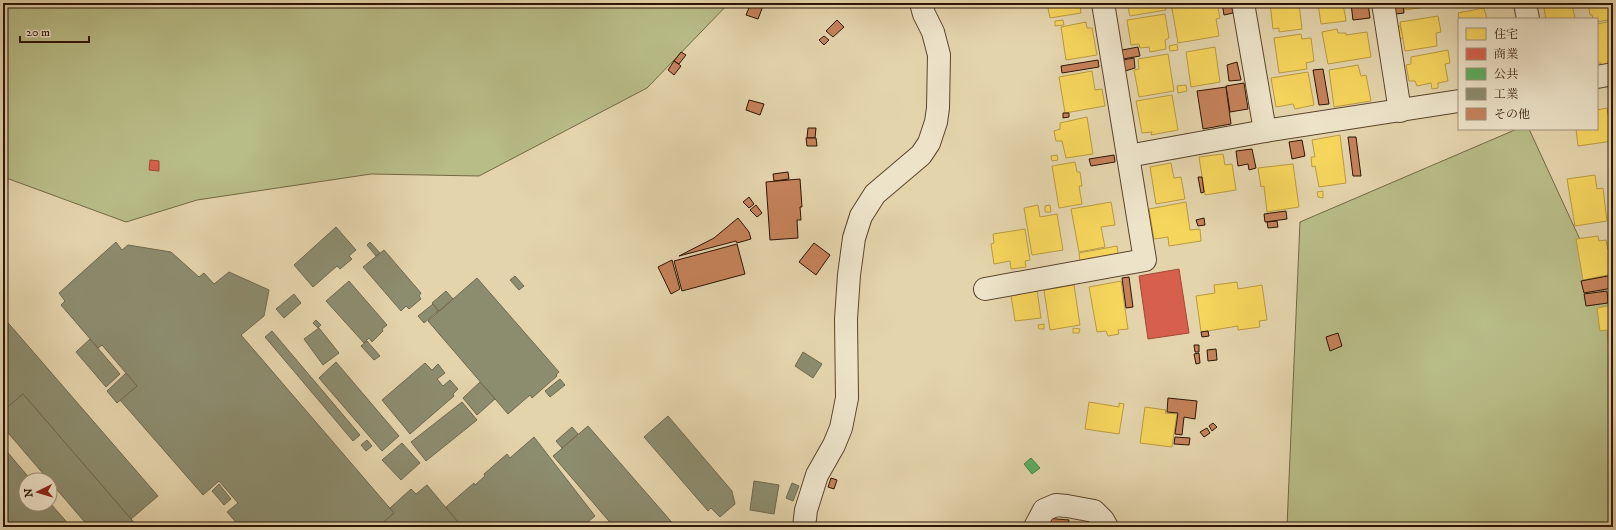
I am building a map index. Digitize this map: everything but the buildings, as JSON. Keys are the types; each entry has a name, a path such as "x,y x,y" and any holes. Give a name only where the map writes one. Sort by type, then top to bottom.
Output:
{"street":[{"path":"804,527 806,510 817,475 834,445 841,428 847,398 846,318 849,275 854,238 861,216 875,194 921,155 929,143 936,122 938,108 938,55 933,32 924,14 921,3"},
{"path":"984,289 1145,260 1103,3"},
{"path":"1243,3 1265,131"},
{"path":"1383,3 1400,111"},
{"path":"1526,3 1528,18"},
{"path":"1598,77 1613,74"},
{"path":"1128,156 1265,131 1458,101"},
{"path":"1035,527 1044,510 1056,505 1094,511 1103,520 1107,527"}],"green space":[{"path":"3,3 729,3 647,88 479,176 371,174 197,200 126,222 9,179 3,181"},
{"path":"1515,130 1529,130 1613,311 1613,527 1287,527 1300,222"}]}
